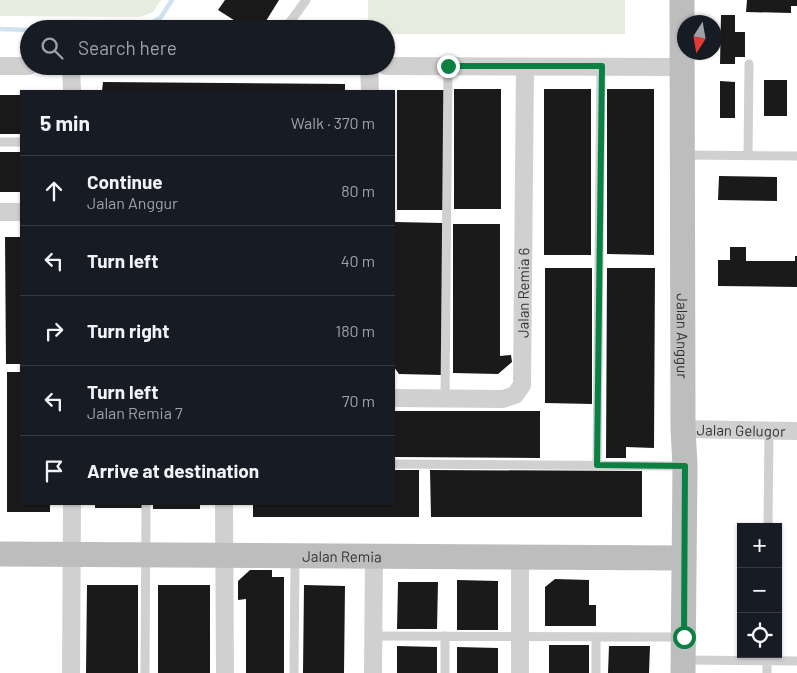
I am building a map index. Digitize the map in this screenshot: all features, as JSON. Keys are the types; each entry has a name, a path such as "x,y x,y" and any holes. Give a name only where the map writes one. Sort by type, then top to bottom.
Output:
{"street":[{"name":"Jalan Anggur","path":"682,0 683,429 685,466 683,657"},
{"path":"0,66 20,66"},
{"path":"395,66 682,67"},
{"name":"Jalan Remia 6","path":"395,398 509,398 515,395 522,385 525,66"},
{"path":"72,75 72,90"},
{"path":"369,75 370,90"},
{"path":"0,212 20,212"},
{"name":"Jalan Gelugor","path":"683,429 797,431"},
{"path":"71,673 72,505"},
{"path":"224,505 225,673"},
{"name":"Jalan Remia","path":"0,554 684,558"},
{"path":"373,673 374,556"},
{"path":"520,558 520,673"}],"lane":[{"path":"292,20 306,0"},
{"path":"748,64 748,156"},
{"path":"445,398 448,66"},
{"path":"597,465 602,66"},
{"path":"0,142 20,142"},
{"path":"683,156 797,156"},
{"path":"768,523 769,431"},
{"path":"395,464 685,466"},
{"path":"145,673 146,505"},
{"path":"294,673 295,556"},
{"path":"374,636 596,637 683,657 737,657"},
{"path":"445,636 445,673"},
{"path":"596,637 596,673"},
{"path":"767,658 767,673"},
{"path":"774,658 797,661"}],"shaded area":[{"path":"0,0 161,0 153,12 140,17 0,16"},
{"path":"368,0 625,0 625,34 395,34 395,20 368,20"}],"building":[{"path":"225,0 279,0 267,20 234,20 218,10"},
{"path":"747,0 797,0 797,6 791,6 791,13 746,12"},
{"path":"722,15 735,15 735,32 745,32 745,57 735,57 735,64 720,64 720,60 722,60"},
{"path":"764,80 787,80 787,116 764,116"},
{"path":"720,81 735,82 735,118 720,118"},
{"path":"103,82 345,84 345,90 102,90"},
{"path":"454,89 501,89 501,209 454,209"},
{"path":"544,89 591,89 591,255 544,255"},
{"path":"607,89 654,89 654,255 607,254"},
{"path":"397,90 444,90 444,210 397,210"},
{"path":"0,95 20,95 20,134 0,134"},
{"path":"0,152 20,152 20,192 0,192"},
{"path":"719,176 777,177 777,201 718,200"},
{"path":"395,222 443,223 442,375 399,374 395,368"},
{"path":"453,224 500,224 500,356 511,355 512,362 498,374 453,373"},
{"path":"5,237 20,237 20,364 6,364"},
{"path":"730,247 746,247 746,261 795,261 795,256 797,256 797,287 718,286 718,260 730,260"},
{"path":"545,268 592,268 592,404 545,403"},
{"path":"607,268 655,268 654,448 626,447 626,458 606,458"},
{"path":"7,372 20,372 20,505 50,505 50,512 7,512"},
{"path":"395,411 540,411 540,458 395,457"},
{"path":"395,470 419,470 419,517 253,517 253,505 395,505"},
{"path":"430,470 642,471 642,517 431,517"},
{"path":"95,505 142,505 142,508 95,508"},
{"path":"153,505 200,505 200,509 153,509"},
{"path":"250,570 272,570 272,577 284,577 284,673 246,673 246,599 238,600 238,581"},
{"path":"555,579 589,580 589,605 596,605 596,626 545,626 545,587"},
{"path":"457,580 498,581 498,630 457,630"},
{"path":"398,582 438,582 437,629 397,629"},
{"path":"87,585 138,585 138,673 86,673"},
{"path":"158,585 210,585 210,673 158,673"},
{"path":"304,585 345,586 344,673 303,673"},
{"path":"549,645 589,645 589,673 549,673"},
{"path":"397,646 437,647 437,673 397,673"},
{"path":"609,646 650,646 649,673 608,673"},
{"path":"457,647 498,648 498,673 457,673"}],"waterway":[{"path":"156,20 161,17 172,0"},
{"path":"0,29 20,30"}],"route":[{"path":"448,66 602,66 597,465 685,466 684,637"}]}
